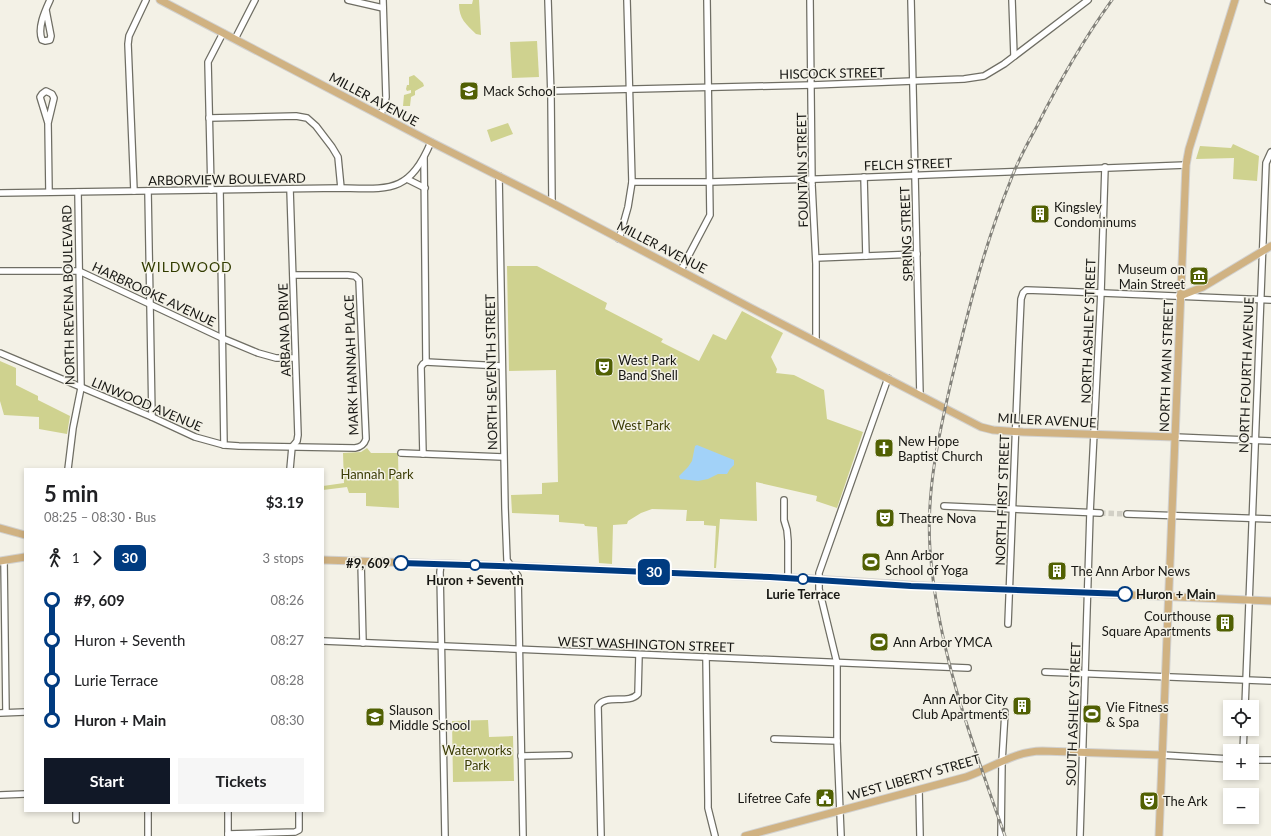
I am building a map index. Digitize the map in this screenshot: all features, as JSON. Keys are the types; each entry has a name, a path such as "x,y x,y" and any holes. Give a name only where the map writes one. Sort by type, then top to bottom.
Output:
{"main road":[{"name":"MILLER AVENUE","path":"160,0 982,427 993,430 1175,437"},
{"name":"NORTH MAIN STREET","path":"1159,836 1186,165 1189,148 1235,0"},
{"path":"1180,296 1203,287 1271,246"},
{"path":"0,528 24,535"},
{"path":"2,561 24,557"},
{"path":"324,560 512,566 788,578 911,586 1088,592 1271,601"},
{"name":"WEST LIBERTY STREET","path":"746,836 761,834 839,810 966,777 1019,754 1033,751 1162,755"}],"street":[{"path":"46,10 51,36 50,40 45,41 42,40 40,36 46,10 50,0"},
{"path":"134,192 128,44 129,36 146,0"},
{"path":"235,39 255,0"},
{"path":"348,0 383,8"},
{"path":"380,115 384,108 386,97 383,0"},
{"path":"548,0 551,91 552,203"},
{"path":"619,239 628,207 632,182 627,0"},
{"path":"681,270 710,215 707,0"},
{"name":"FOUNTAIN STREET","path":"810,0 812,179 816,258 816,340"},
{"name":"SPRING STREET","path":"911,0 918,254 920,395"},
{"path":"1012,0 1014,56"},
{"name":"HISCOCK STREET","path":"551,91 964,80 980,77 992,72 1088,0"},
{"path":"211,190 208,62 223,33"},
{"path":"48,123 40,97 46,91 52,94 54,98 48,123 49,192"},
{"path":"209,118 296,116 307,118 316,126 338,157 342,188"},
{"name":"ARBORVIEW BOULEVARD","path":"0,193 342,188 382,189 396,186 407,179 424,158 431,142"},
{"name":"NORTH FOURTH AVENUE","path":"1245,700 1254,441 1266,163 1271,152"},
{"path":"424,158 426,362"},
{"name":"FELCH STREET","path":"632,182 710,182 812,179 1186,165"},
{"name":"NORTH ASHLEY STREET","path":"1088,592 1105,167"},
{"name":"NORTH SEVENTH STREET","path":"499,176 503,457 507,560 518,576 523,836"},
{"path":"864,177 866,256"},
{"path":"407,179 425,188"},
{"name":"ARBANA DRIVE","path":"290,189 298,435 297,441 292,447 290,468"},
{"path":"220,190 224,445"},
{"path":"148,191 152,417"},
{"name":"NORTH REVENA BOULEVARD","path":"68,468 73,428 81,388 78,192"},
{"path":"816,258 918,254"},
{"name":"HARBROOKE AVENUE","path":"0,271 79,271 222,338 258,353 276,358 295,358"},
{"name":"MARK HANNAH PLACE","path":"292,447 355,448 362,445 366,439 359,280 355,276 348,275 293,275"},
{"name":"NORTH FIRST STREET","path":"1008,624 1021,299 1025,291 1101,292"},
{"path":"1101,292 1271,300"},
{"name":"LINWOOD AVENUE","path":"0,353 152,417 194,437 224,445 292,447"},
{"path":"423,454 421,367 423,364 426,362 502,366"},
{"path":"841,836 837,740 837,663 819,589 819,580 821,568 888,378"},
{"path":"1175,437 1271,441"},
{"path":"401,453 503,457"},
{"path":"784,500 784,520 787,530 788,543 788,578"},
{"path":"944,506 1100,513"},
{"path":"1127,514 1271,520"},
{"path":"2,561 3,712 24,712"},
{"path":"361,561 363,643"},
{"path":"442,564 440,572 445,836"},
{"name":"SOUTH ASHLEY STREET","path":"1080,836 1088,592"},
{"name":"WEST WASHINGTON STREET","path":"324,641 968,668"},
{"path":"601,836 598,706 605,701 630,698 638,694 639,654"},
{"path":"706,657 708,808 716,836"},
{"path":"1045,672 1271,681"},
{"path":"1001,836 1004,712"},
{"path":"774,740 837,740"},
{"path":"521,756 569,755"},
{"path":"1162,755 1223,759"},
{"path":"1259,760 1271,760"},
{"path":"919,790 920,836"},
{"path":"0,795 24,794"},
{"path":"76,812 76,820"},
{"path":"148,812 148,836"},
{"path":"228,812 228,835 295,832 299,830 300,812"}],"green space":[{"path":"473,0 479,0 481,35 476,34 469,27 460,14 459,4 472,4"},
{"path":"537,41 539,77 512,78 510,42"},
{"path":"414,75 423,83 424,86 415,91 415,95 411,97 410,106 403,106 404,95 411,93 411,90 407,91 406,89 407,85 409,85 409,77"},
{"path":"508,123 513,134 491,142 487,130"},
{"path":"1233,144 1259,156 1257,181 1233,179 1234,158 1196,159 1200,146 1231,148"},
{"name":"West Park","path":"507,266 537,266 607,303 605,309 663,339 661,342 699,361 713,334 726,340 742,311 783,333 771,357 777,369 776,373 794,375 824,390 827,419 863,432 837,508 816,501 817,496 756,482 757,521 720,519 716,568 714,568 716,526 704,525 704,521 686,521 687,510 652,509 641,513 628,521 627,524 613,525 612,564 599,563 597,527 585,526 584,524 559,522 559,515 512,513 511,495 542,494 542,483 558,482 556,370 509,371"},
{"path":"0,361 16,368 16,385 38,396 38,400 70,416 67,434 39,429 39,417 4,415 0,401"},
{"name":"Hannah Park","path":"367,448 371,453 398,453 399,508 366,506 366,493 349,493 347,487 324,490 324,486 344,483 343,453 361,452"},
{"name":"Waterworks Park","path":"488,720 489,737 513,736 514,781 453,782 452,721"}],"water":[{"path":"697,445 734,460 734,465 727,474 718,474 708,479 698,481 680,479 679,476 692,461 695,446"}],"tunnel":[{"path":"1100,513 1127,514"}],"railway":[{"path":"1005,836 980,766 958,695 940,623 930,549 929,527 932,484 938,441 952,378 977,279 992,230 1019,160 1026,146 1072,61 1112,0"}],"bus line":[{"name":"30","path":"401,563 770,577 911,586 1125,594"}],"place":[{"name":"Mack School","path":"469,91"},
{"name":"Kingsley Condominums","path":"1040,214"},
{"name":"Museum on Main Street","path":"1199,276"},
{"name":"West Park Band Shell","path":"604,367"},
{"name":"New Hope Baptist Church","path":"884,448"},
{"name":"Theatre Nova","path":"885,518"},
{"name":"Ann Arbor School of Yoga","path":"871,562"},
{"name":"#9, 609","path":"401,563"},
{"name":"Huron + Seventh","path":"475,565"},
{"name":"The Ann Arbor News","path":"1057,571"},
{"name":"Lurie Terrace","path":"803,579"},
{"name":"Huron + Main","path":"1125,594"},
{"name":"Courthouse Square Apartments","path":"1225,623"},
{"name":"Ann Arbor YMCA","path":"879,642"},
{"name":"Ann Arbor City Club Apartments","path":"1022,706"},
{"name":"Vie Fitness & Spa","path":"1092,714"},
{"name":"Slauson Middle School","path":"375,717"},
{"name":"Lifetree Cafe","path":"825,798"},
{"name":"The Ark","path":"1149,801"}],"district":[{"name":"WILDWOOD","path":"187,266"}]}
